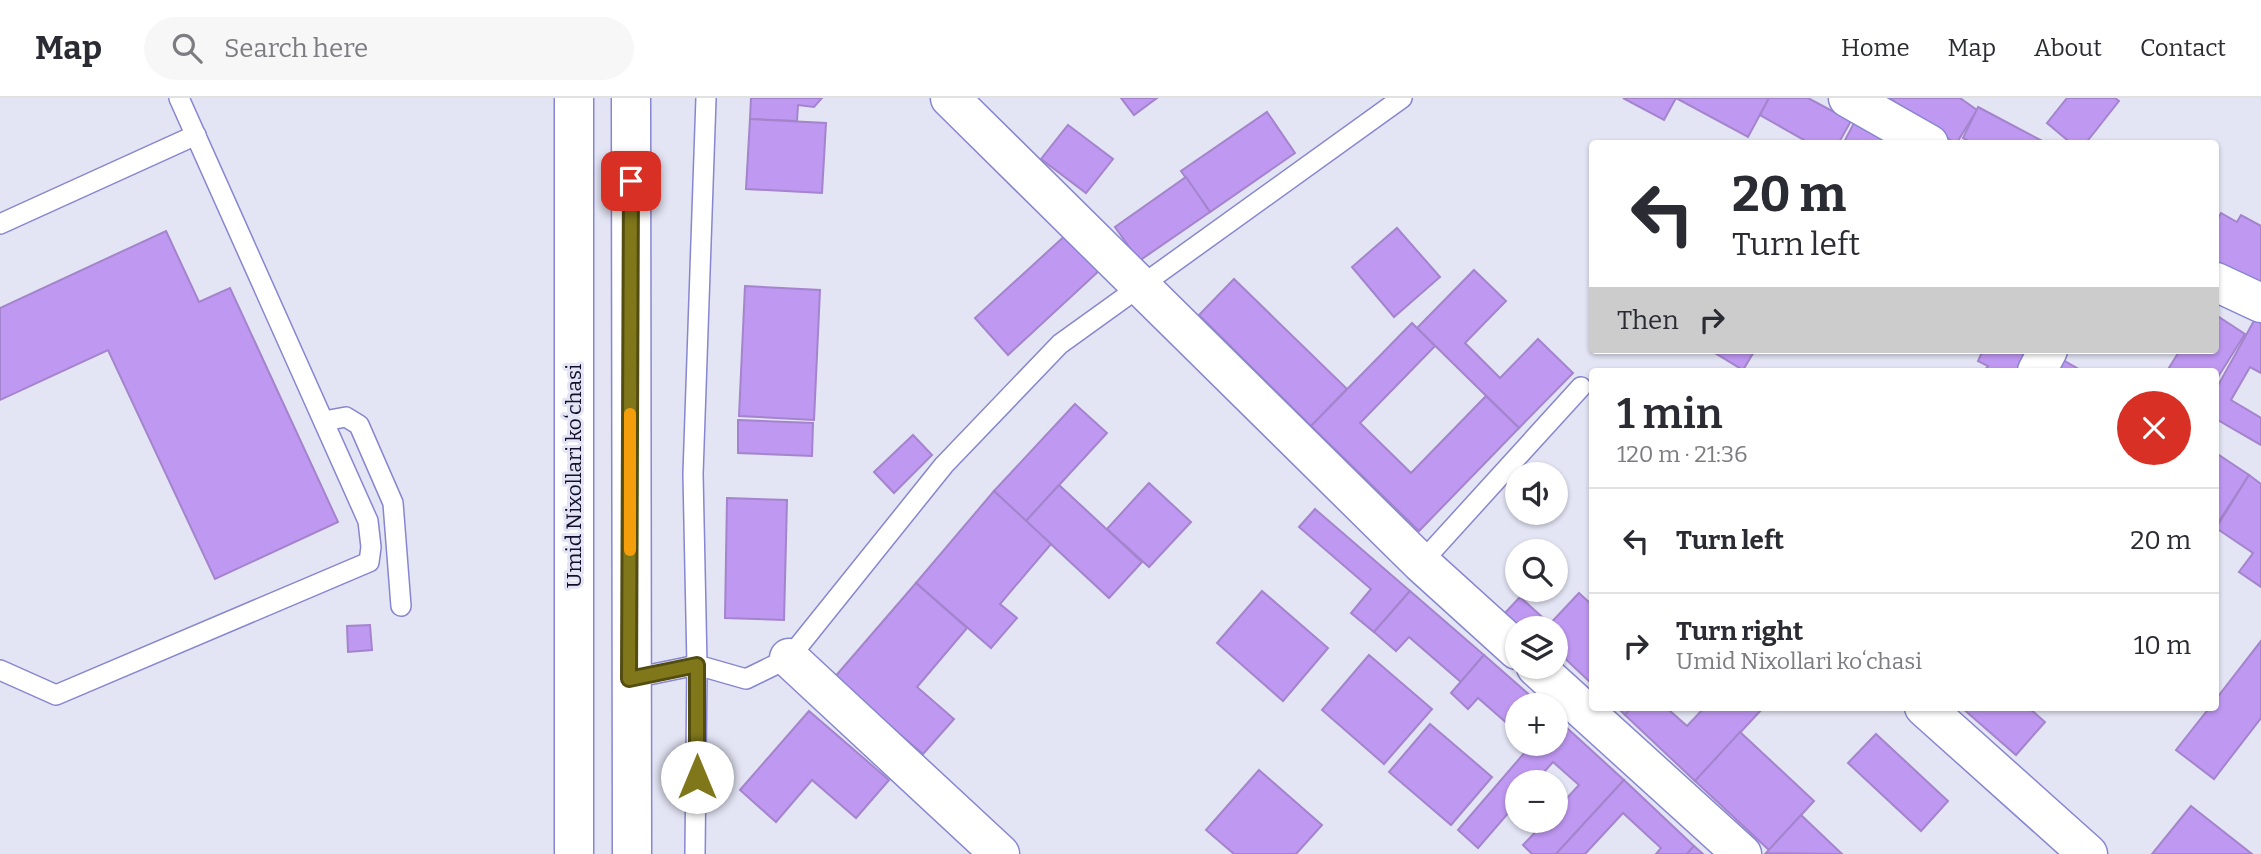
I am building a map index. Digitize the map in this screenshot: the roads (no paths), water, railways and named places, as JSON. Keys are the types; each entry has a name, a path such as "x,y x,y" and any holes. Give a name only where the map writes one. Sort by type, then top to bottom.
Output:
{"street":[{"name":"Umid Nixollari koʻchasi","path":"574,98 574,854"},
{"path":"631,98 629,679 632,854"},
{"path":"950,98 1421,563 1505,639"},
{"path":"1848,98 1922,140"},
{"path":"2219,283 2261,303"},
{"path":"789,658 1000,854"},
{"path":"1549,679 1742,854"},
{"path":"1928,711 2088,854"}],"lane":[{"path":"0,670 56,695 369,562 371,547 368,521 179,98"},
{"path":"695,854 697,665 693,474 706,98"},
{"path":"629,679 697,665 746,679 789,658 954,455 1060,344 1402,98"},
{"path":"0,224 196,135"},
{"path":"1421,563 1581,387"},
{"path":"324,421 346,417 359,425 393,503 401,606"}]}
